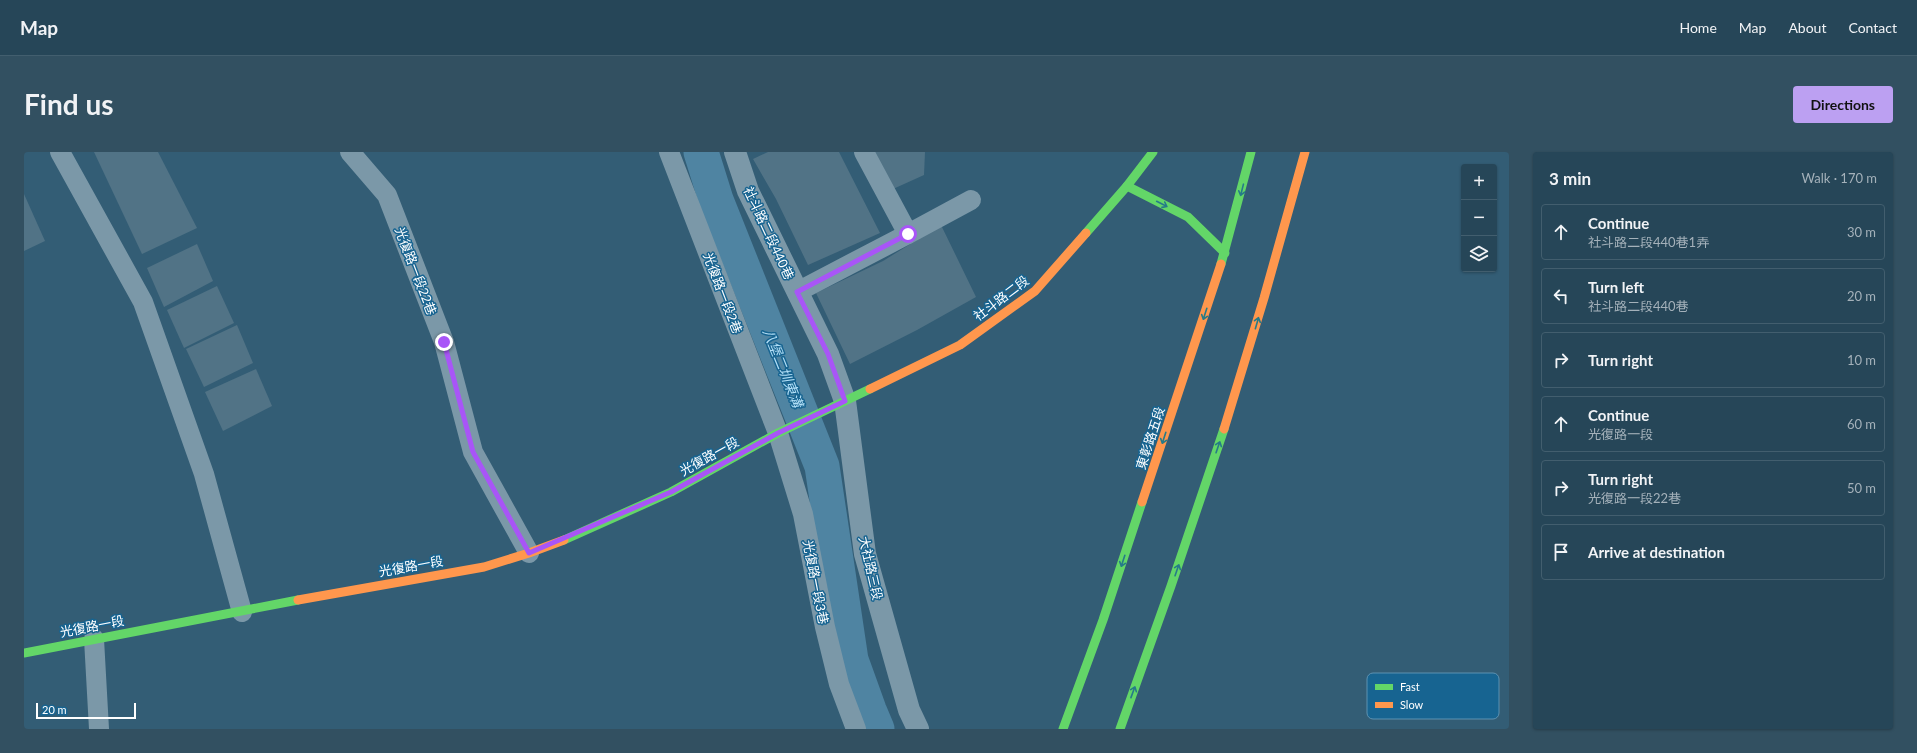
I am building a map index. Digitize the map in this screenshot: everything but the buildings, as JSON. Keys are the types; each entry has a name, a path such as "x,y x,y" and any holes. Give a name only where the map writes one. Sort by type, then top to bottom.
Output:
{"street":[{"name":"社斗路二段440巷","path":"735,152 748,191 828,354 845,401"},
{"name":"社斗路二段","path":"778,433 960,345 1035,290 1127,186 1153,152"},
{"name":"東彰路五段","path":"1063,729 1103,620 1225,253 1251,152"},
{"path":"1120,729 1168,597 1232,406 1305,152"},
{"path":"1127,186 1188,217 1225,253"},
{"name":"大社路三段","path":"845,401 865,554 909,710 918,729"},
{"name":"光復路一段","path":"24,653 242,612 338,592 484,567 529,553 671,492 778,433"}],"lane":[{"path":"60,152 143,302 204,474 242,612"},
{"name":"光復路一段22巷","path":"350,152 386,195 444,342 473,452 529,553"},
{"name":"光復路一段2巷","path":"669,152 778,433"},
{"path":"864,152 908,234"},
{"path":"797,292 971,200"},
{"name":"光復路一段3巷","path":"778,433 803,514 825,627 839,684 856,729"},
{"path":"94,639 99,729"}],"waterway":[{"name":"八堡二圳東溝","path":"701,152 716,200 822,466 851,660 877,729"}],"traffic: fast":[{"path":"1086,233 1127,186 1153,152"},
{"path":"1221,264 1251,152"},
{"path":"1127,186 1188,217 1225,253"},
{"path":"564,540 671,492 778,433 870,389"},
{"path":"1120,729 1171,586 1224,429"},
{"path":"1063,729 1103,620 1142,502"},
{"path":"24,653 298,600"}],"traffic: slow":[{"path":"1224,429 1264,298 1305,152"},
{"path":"870,389 960,345 1035,291 1086,233"},
{"path":"1142,502 1221,264"},
{"path":"298,600 484,567 564,540"}],"route":[{"path":"444,342 473,452 529,553 568,538 671,492 778,433 845,401 828,354 797,292 908,234"}]}
